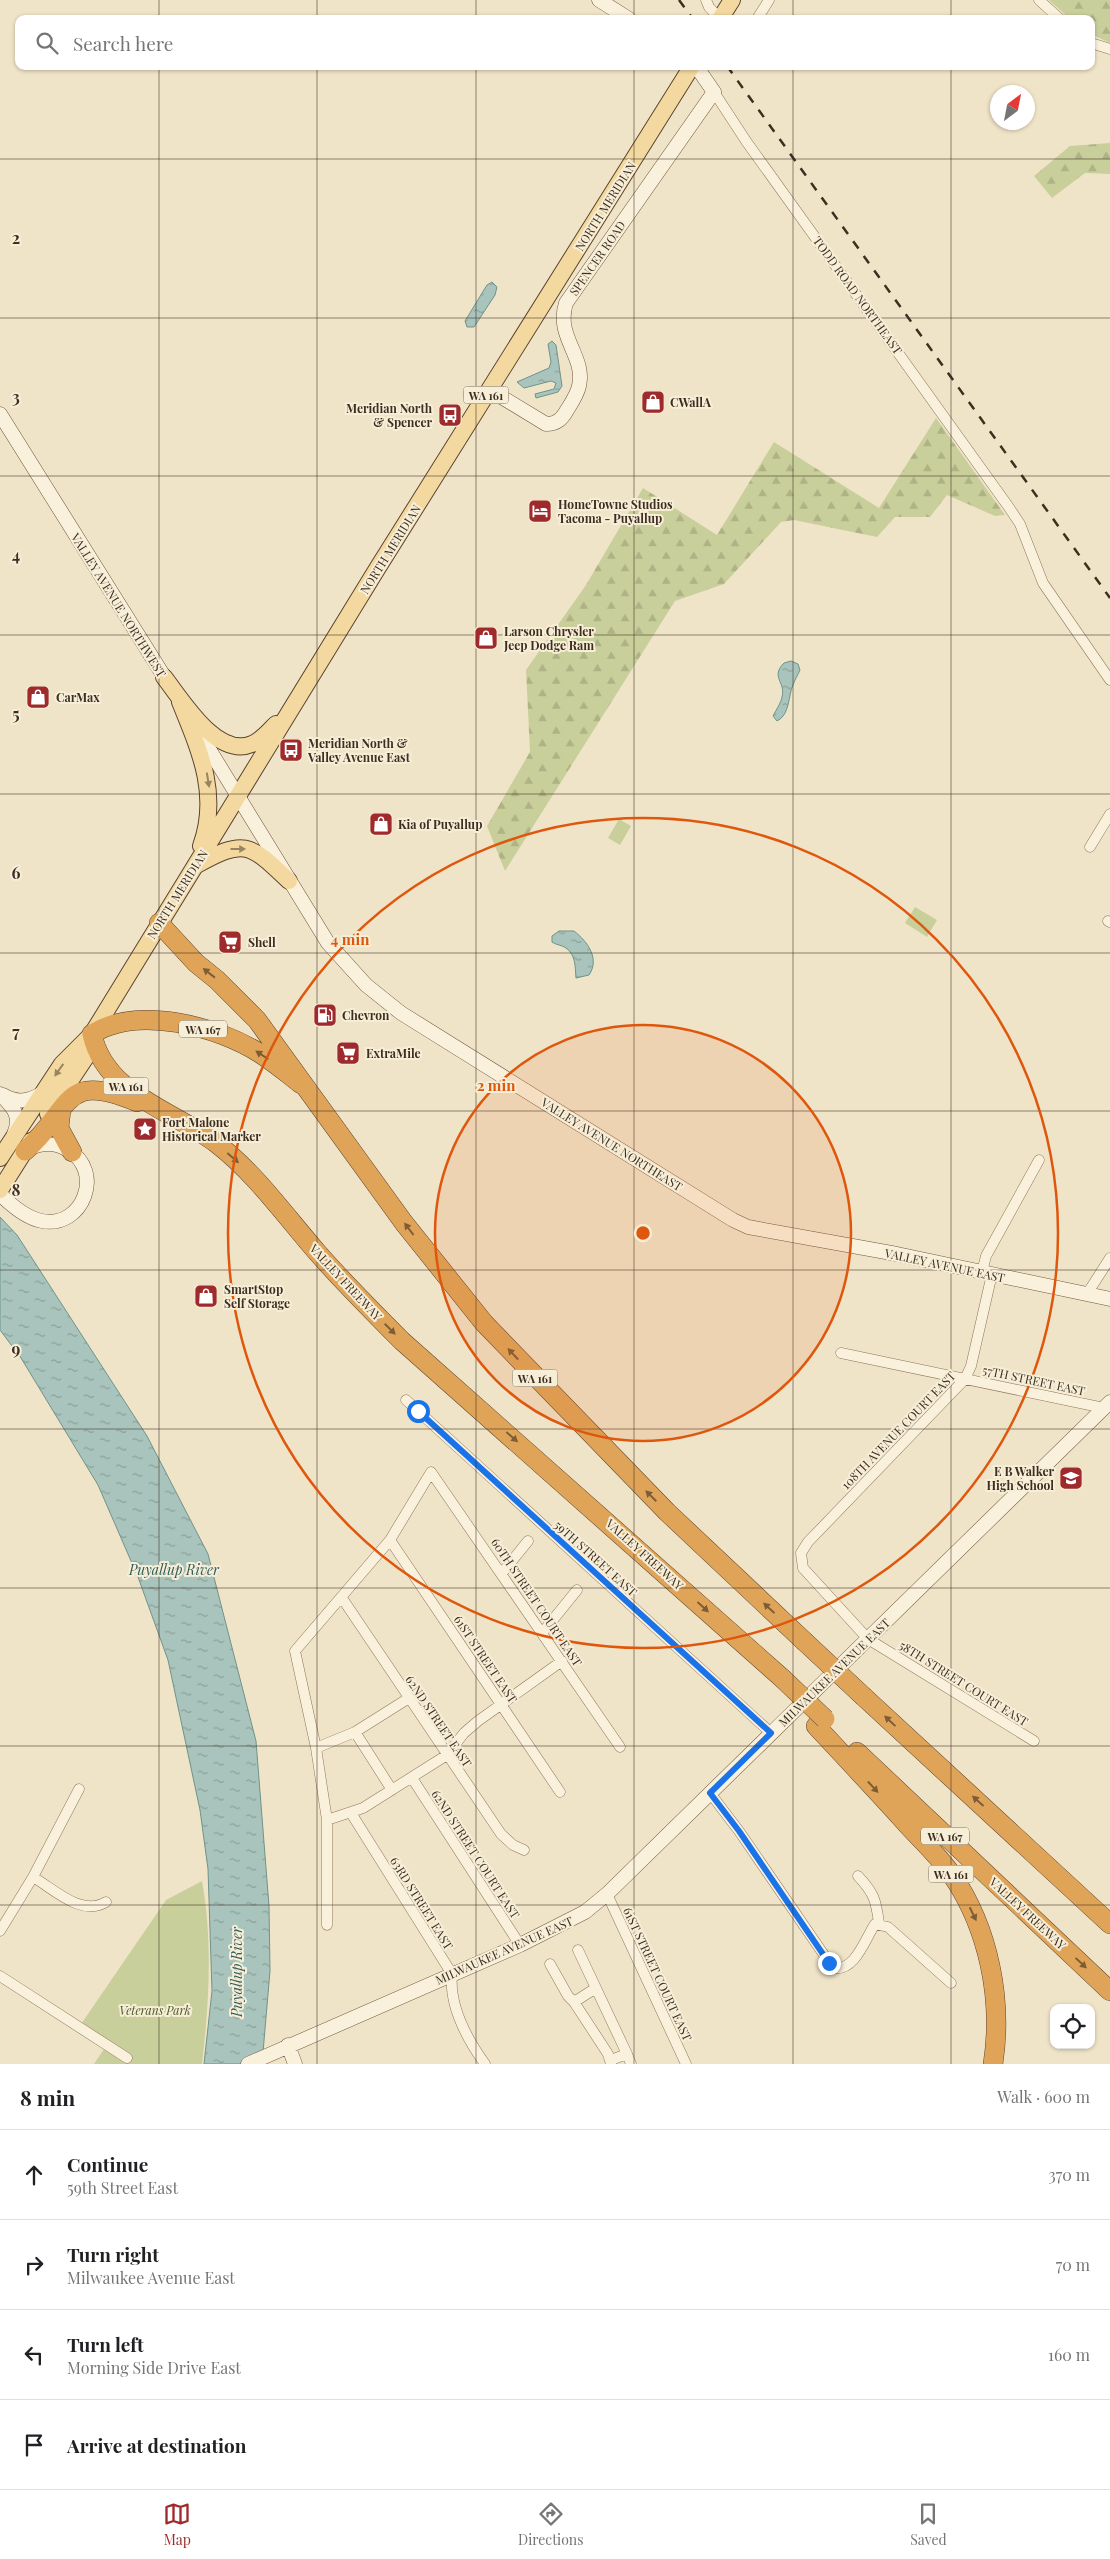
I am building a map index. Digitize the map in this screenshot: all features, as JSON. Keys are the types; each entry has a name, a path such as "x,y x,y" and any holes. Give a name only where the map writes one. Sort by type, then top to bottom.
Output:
{"highway":[{"name":"WA 161","path":"159,923 191,958 217,980 257,1020 282,1052 301,1084 404,1222 484,1323 667,1512 864,1697 1110,1923"},
{"name":"WA 167","path":"92,1034 105,1026 146,1020 191,1026 219,1033 260,1053 301,1084"},
{"name":"WA 161","path":"92,1034 96,1052 107,1070 146,1100 179,1121"},
{"name":"WA 167","path":"13,1150 42,1136 70,1098 80,1092 100,1089 179,1121"},
{"path":"61,1110 60,1132 72,1152"},
{"name":"VALLEY FREEWAY","path":"179,1121 215,1142 263,1187 316,1251 402,1341 722,1624 821,1722 1110,1991"},
{"name":"WA 161","path":"821,1722 934,1853 964,1896 978,1923 990,1969 996,2016 993,2064"}],"main road":[{"path":"723,15 732,0"},
{"name":"NORTH MERIDIAN","path":"13,1150 86,1057 92,1034 193,867 690,70"},
{"path":"164,677 202,726 225,743 237,746 253,744 291,711"},
{"path":"180,702 204,764 209,786 208,818 193,867"},
{"path":"193,867 223,851 241,848 260,855 289,881"},
{"name":"NORTH MERIDIAN","path":"0,1190 13,1150 44,1092 73,1051 92,1034"}],"street":[{"path":"599,0 623,15"},
{"path":"706,0 709,8 716,15"},
{"path":"760,15 769,0"},
{"path":"1039,0 1056,15"},
{"path":"1095,44 1110,49"},
{"name":"TODD ROAD NORTHEAST","path":"699,70 746,141 1020,524 1043,583 1110,680"},
{"name":"SPENCER ROAD","path":"490,390 546,424 555,423 563,417 577,393 580,380 580,369 562,326 562,314 566,303 714,92"},
{"name":"VALLEY AVENUE NORTHWEST","path":"0,414 239,796"},
{"name":"VALLEY AVENUE NORTHEAST","path":"239,796 328,943 366,985 384,1001 733,1220 748,1227 780,1234"},
{"path":"1090,847 1110,814"},
{"path":"0,1094 11,1100 20,1101 34,1098 44,1092"},
{"path":"0,1094 16,1114 17,1128 13,1150 41,1144 58,1145 72,1152 84,1166 88,1184 83,1202 71,1215 54,1221 36,1219 0,1194"},
{"name":"108TH AVENUE COURT EAST","path":"800,1559 804,1548 812,1538 965,1379 971,1366 987,1273 986,1256 1039,1160"},
{"name":"VALLEY AVENUE EAST","path":"780,1234 987,1273 1110,1299"},
{"path":"1087,1294 1110,1258"},
{"name":"57TH STREET EAST","path":"841,1353 965,1379 1107,1405"},
{"name":"59TH STREET EAST","path":"406,1400 771,1733"},
{"name":"MILWAUKEE AVENUE EAST","path":"248,2064 520,1945 571,1920 608,1894 1107,1405"},
{"name":"60TH STREET COURT EAST","path":"390,1540 432,1472 620,1747"},
{"path":"327,1926 326,1820 316,1748 295,1651 390,1540"},
{"name":"61ST STREET EAST","path":"390,1540 560,1792"},
{"path":"502,1573 528,1541"},
{"name":"58TH STREET COURT EAST","path":"800,1559 803,1568 816,1584 868,1639 1034,1741"},
{"path":"542,1632 577,1590"},
{"name":"62ND STREET EAST","path":"342,1598 501,1834 513,1845 524,1850"},
{"path":"326,1820 351,1813 412,1778 447,1755 464,1733 562,1661"},
{"path":"316,1748 355,1732 408,1698"},
{"path":"355,1732 392,1790"},
{"name":"62ND STREET COURT EAST","path":"412,1778 520,1945"},
{"path":"0,1931 33,1877 80,1788"},
{"path":"710,1793 739,1831 833,1968 842,1969 851,1963 876,1924 879,1923"},
{"name":"63RD STREET EAST","path":"351,1813 452,1974 451,1991 463,2026 486,2064"},
{"path":"858,1876 872,1891 876,1900 879,1923"},
{"path":"33,1877 80,1906 91,1908 106,1902"},
{"name":"61ST STREET COURT EAST","path":"608,1894 686,2064"},
{"path":"879,1923 888,1928 951,1983"},
{"path":"578,1950 631,2064"},
{"path":"550,1964 568,1996 574,2002 611,2062 627,2054"},
{"path":"0,1976 127,2058"},
{"path":"574,2002 596,1988"},
{"path":"284,2047 295,2064"}],"green space":[{"path":"1049,0 1110,0 1110,43 1095,36 1095,15 1066,15"},
{"path":"1110,143 1110,174 1085,173 1052,198 1034,176 1070,146"},
{"path":"936,418 1005,515 995,516 947,495 930,517 895,517 877,537 794,520 781,522 724,584 675,601 505,871 487,826 530,752 526,670 586,585 643,488 717,535 774,442 879,508"},
{"path":"619,819 631,826 620,845 608,838"},
{"path":"915,907 937,920 927,937 905,923"},
{"name":"Veterans Park","path":"202,1881 208,1926 209,1972 202,2064 94,2064 104,2049 77,2030 166,1900"}],"water":[{"path":"492,282 497,287 495,295 474,327 467,327 465,321 487,285"},
{"path":"552,341 556,345 562,386 558,392 536,398 535,394 554,389 556,383 551,381 524,388 517,382 549,368 551,362 548,344"},
{"path":"791,661 798,664 800,670 791,689 786,710 777,721 773,716 781,702 783,692 778,672 784,663"},
{"path":"559,931 574,931 584,940 593,957 592,969 589,975 576,978 572,954 564,947 552,942 552,936"},
{"name":"Puyallup River","path":"0,1217 17,1235 147,1436 208,1554 256,1741 269,1906 270,1971 262,2064 204,2064 212,1991 208,1869 200,1810 168,1660 138,1577 98,1485 21,1358 0,1330"}],"railway":[{"path":"679,0 690,15"},
{"path":"730,70 1110,598"}],"place":[{"name":"CWallA","path":"653,402"},
{"name":"Meridian North & Spencer","path":"450,415"},
{"name":"HomeTowne Studios Tacoma - Puyallup","path":"540,511"},
{"name":"Larson Chrysler Jeep Dodge Ram","path":"486,638"},
{"name":"CarMax","path":"38,697"},
{"name":"Meridian North & Valley Avenue East","path":"291,750"},
{"name":"Kia of Puyallup","path":"381,824"},
{"name":"Shell","path":"230,942"},
{"name":"Chevron","path":"325,1015"},
{"name":"ExtraMile","path":"348,1053"},
{"name":"Fort Malone Historical Marker","path":"145,1129"},
{"name":"SmartStop Self Storage","path":"206,1296"},
{"name":"E B Walker High School","path":"1071,1478"}],"route":[{"path":"418,1411 513,1500 771,1733 710,1793 758,1858 829,1963"}]}
